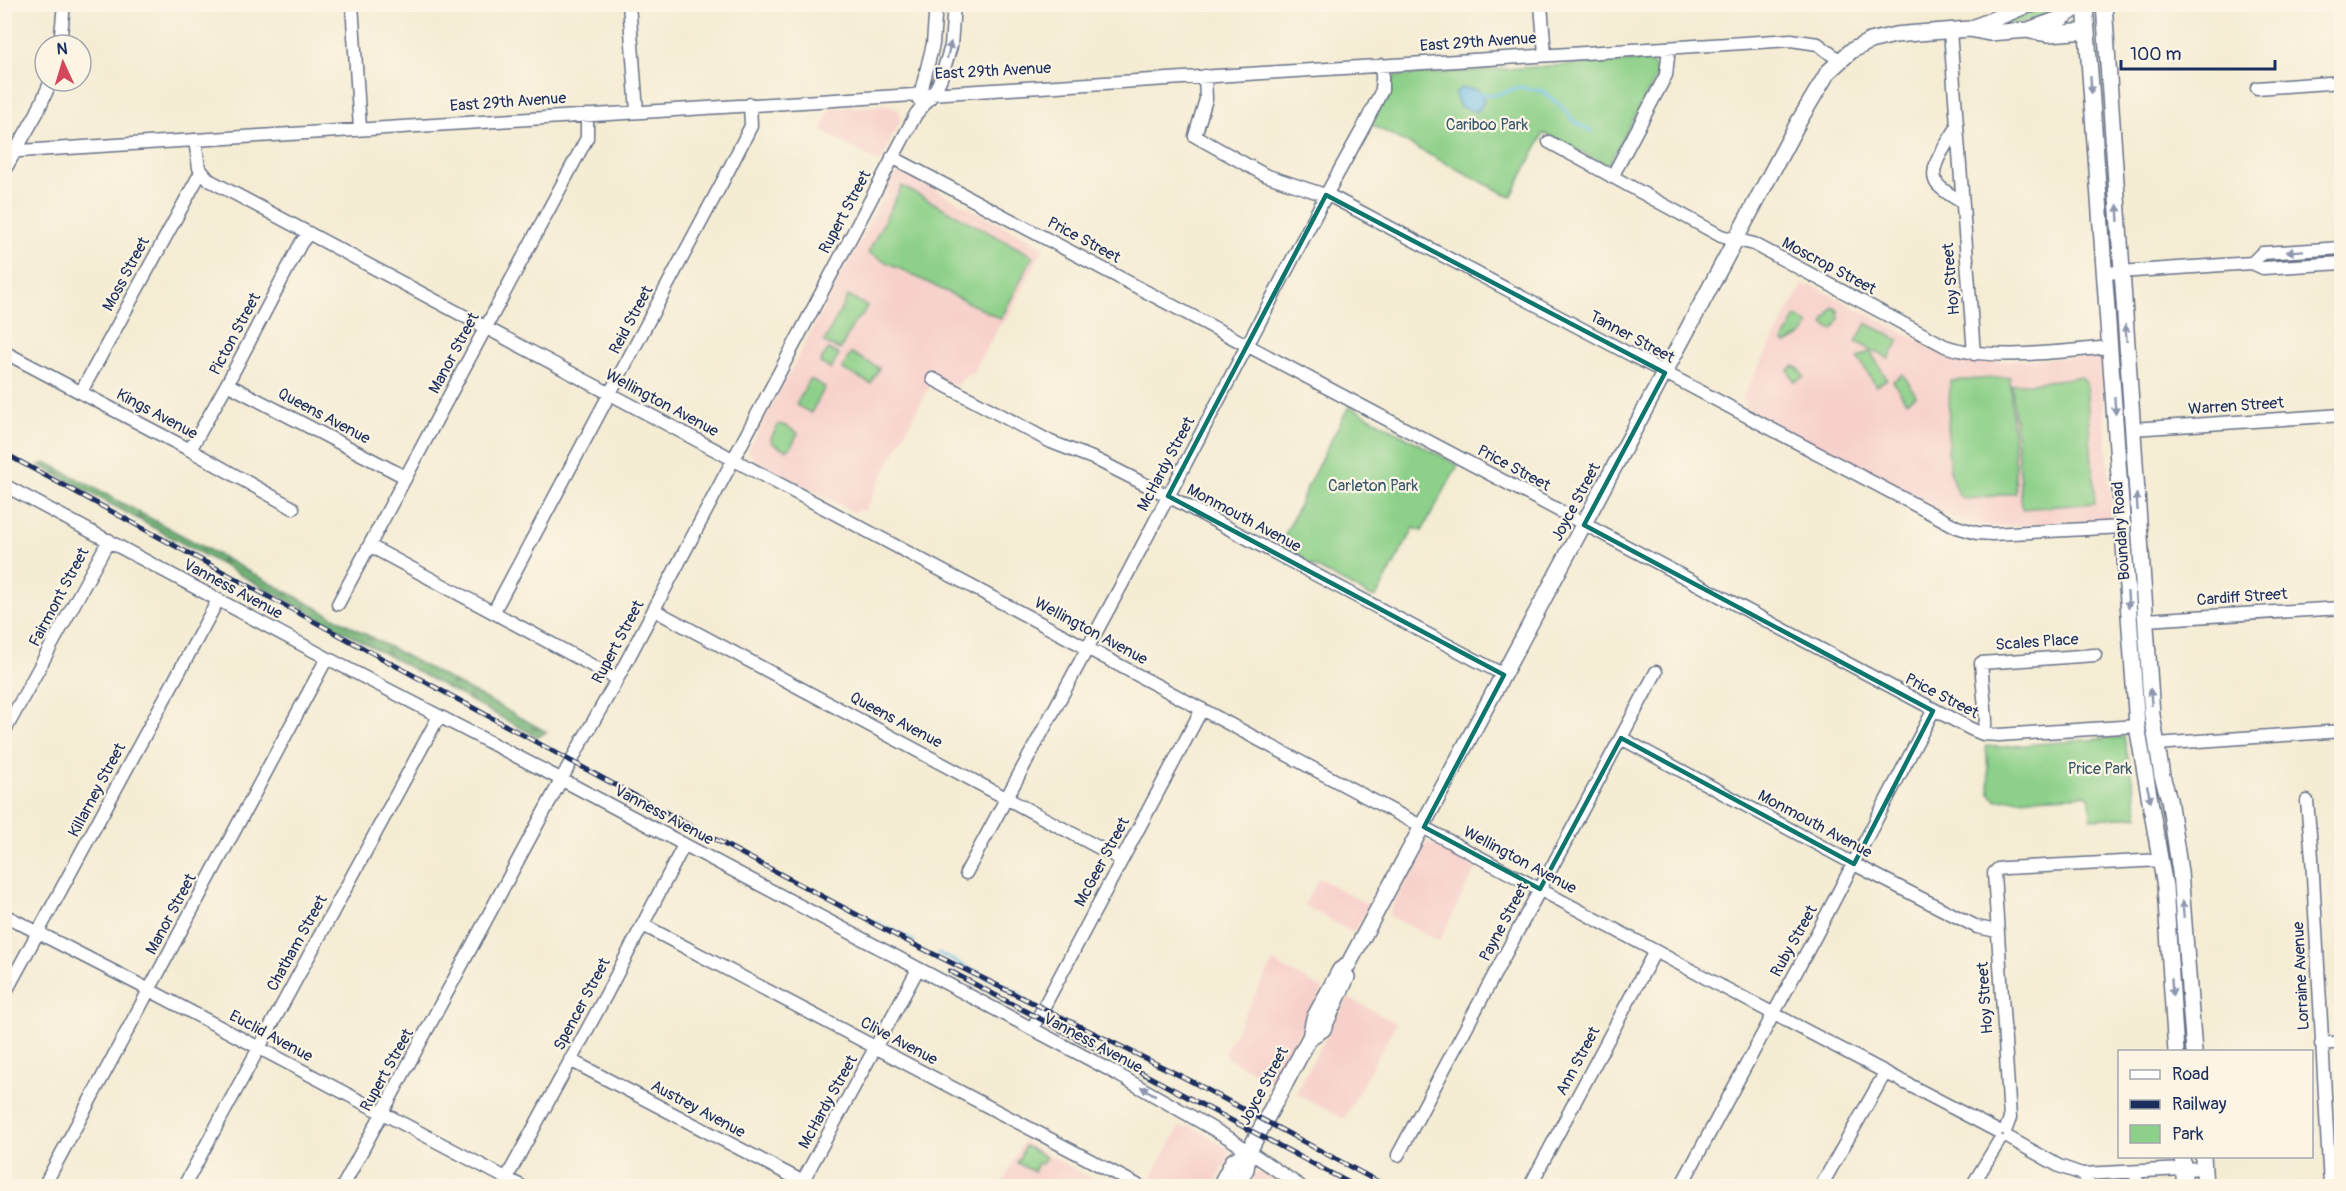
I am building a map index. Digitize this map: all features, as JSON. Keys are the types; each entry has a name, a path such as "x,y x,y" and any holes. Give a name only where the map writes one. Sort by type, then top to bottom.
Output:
{"main road":[{"path":"1840,61 1851,51 1870,41 1895,35 1970,30 1989,33 2028,30 2062,18 2084,4"},
{"name":"Boundary Road","path":"2084,4 2111,347 2137,726 2161,860 2176,1050"},
{"path":"2091,4 2105,10"},
{"path":"1970,30 2028,5"},
{"name":"Boundary Road","path":"2105,10 2145,620 2156,744 2169,799 2180,872 2194,1050"},
{"path":"2028,30 2049,34 2087,31"},
{"name":"Joyce Street","path":"1236,1186 1246,1169 1249,1151 1310,1037 1323,1029 1349,974 1348,965 1424,827 1818,87 1828,72 1840,61"},
{"path":"2137,726 2146,733 2151,754 2162,776"},
{"name":"Joyce Street","path":"1220,1186 1233,1161 1249,1151"},
{"path":"2203,1162 2205,1186"},
{"path":"2183,1163 2185,1186"}],"street":[{"path":"61,33 64,4"},
{"path":"352,4 360,129"},
{"path":"629,4 637,112"},
{"name":"Rupert Street","path":"918,111 933,44 936,4"},
{"name":"Rupert Street","path":"342,1186 654,610 892,157 918,111 934,93 951,46 954,4"},
{"path":"1541,4 1545,56"},
{"name":"Hoy Street","path":"1950,31 1974,354"},
{"name":"East 29th Avenue","path":"10,152 750,104 1802,41 1818,44 1840,61"},
{"path":"1612,177 1666,75 1669,48"},
{"name":"McHardy Street","path":"966,873 1088,648 1382,90 1382,65"},
{"name":"Tanner Street","path":"1205,76 1206,99 1195,136 1265,175 1326,195 1965,530 1992,534 2123,526"},
{"path":"2257,88 2342,82"},
{"path":"4,171 10,152 37,113 46,93"},
{"name":"Reid Street","path":"494,611 751,126 750,104"},
{"name":"Manor Street","path":"338,604 587,138 587,115"},
{"path":"1957,128 1934,172 1939,187 1962,202"},
{"path":"195,140 201,172"},
{"name":"Moscrop Street","path":"1549,142 1721,236 1754,244 1945,346 1974,354 2111,347"},
{"name":"Price Street","path":"892,157 1933,711 1983,734 1999,735 2137,726"},
{"name":"Wellington Avenue","path":"201,172 209,180 2059,1166 2082,1174 2136,1172 2183,1163 2203,1162"},
{"name":"Moss Street","path":"81,392 201,172"},
{"name":"Picton Street","path":"190,450 309,233"},
{"path":"2252,262 2262,253 2342,248"},
{"path":"2105,273 2252,262 2263,268 2342,263"},
{"name":"Kings Avenue","path":"4,352 190,450 293,508"},
{"name":"Monmouth Avenue","path":"933,379 1051,442 1095,459 1168,496 1504,675"},
{"name":"Queens Avenue","path":"227,384 405,477"},
{"name":"Warren Street","path":"2132,429 2342,415"},
{"name":"Vanness Avenue","path":"4,485 327,658 1032,1029 1188,1114 1249,1151 1300,1186"},
{"name":"Fairmont Street","path":"4,732 109,540"},
{"path":"370,546 617,679"},
{"name":"Killarney Street","path":"4,995 218,600"},
{"name":"Cardiff Street","path":"2145,620 2342,608"},
{"name":"Queens Avenue","path":"654,610 1122,860"},
{"name":"Scales Place","path":"1983,734 1986,720 1982,663 2095,655"},
{"name":"Manor Street","path":"44,1186 327,658"},
{"name":"Payne Street","path":"1398,1155 1656,672"},
{"name":"McGeer Street","path":"1032,1029 1202,709"},
{"name":"Ruby Street","path":"1681,1186 1854,864 1933,711"},
{"name":"Chatham Street","path":"184,1186 439,716"},
{"path":"2156,744 2342,731"},
{"name":"Monmouth Avenue","path":"1621,738 1854,864 1977,927 1996,931"},
{"name":"Lorraine Avenue","path":"2307,801 2330,1186"},
{"name":"Spencer Street","path":"506,1179 643,925 684,844"},
{"name":"Hoy Street","path":"1972,1186 2003,1135 2010,1118 1996,931 1993,878 1996,871 2001,868 2161,860"},
{"name":"Euclid Avenue","path":"4,915 521,1186"},
{"name":"Clive Avenue","path":"643,925 1139,1186"},
{"name":"Ann Street","path":"1530,1186 1655,951"},
{"name":"McHardy Street","path":"805,1185 918,969"},
{"path":"2321,1044 2342,1042"},
{"name":"Austrey Avenue","path":"570,1060 805,1185"},
{"path":"1821,1186 1885,1073"},
{"path":"2136,1172 2137,1186"},
{"path":"2082,1174 2090,1186"}],"highlighted area":[{"path":"1326,195 1665,373 1584,525 1933,711 1854,864 1621,738 1540,889 1487,861 1424,827 1504,675 1168,496"}],"shaded area":[{"path":"888,105 899,110 901,119 880,163 822,131 830,108"},
{"path":"901,172 1044,247 1007,319 999,326 972,375 968,373 958,385 931,383 864,512 859,510 853,512 755,460 749,451 894,176"},
{"path":"1803,284 1812,285 1950,357 1980,362 2093,356 2100,358 2111,517 2103,520 1996,527 1966,523 1954,519 1745,408 1745,402 1741,400"},
{"path":"1428,843 1478,865 1439,941 1388,915 1423,847"},
{"path":"1319,878 1369,905 1354,933 1304,905"},
{"path":"1273,962 1323,989 1272,1082 1227,1058 1225,1051"},
{"path":"1347,997 1396,1023 1344,1119 1296,1093"},
{"path":"1180,1126 1183,1129 1191,1126 1228,1148 1230,1156 1214,1186 1147,1186"},
{"path":"1023,1141 1106,1186 1001,1186"},
{"path":"1261,1173 1285,1186 1245,1186 1252,1174"}],"green space":[{"path":"2048,5 2068,5 2033,20 1996,25"},
{"name":"Cariboo Park","path":"1645,60 1655,66 1657,76 1608,165 1544,133 1511,197 1372,125 1395,76"},
{"path":"902,186 1033,256 1001,319 868,253"},
{"path":"848,296 867,306 861,317 855,321 840,350 824,342"},
{"path":"1833,307 1838,310 1839,319 1833,330 1823,324"},
{"path":"1796,316 1809,325 1804,334 1787,344 1783,342"},
{"path":"1866,323 1899,340 1889,359 1856,342"},
{"path":"828,349 839,355 831,369 820,363"},
{"path":"1870,351 1887,379 1876,386 1858,358"},
{"path":"851,353 879,368 871,384 842,369"},
{"path":"1794,366 1804,377 1795,382 1788,370"},
{"path":"1903,374 1916,395 1906,402 1893,381"},
{"path":"2010,377 2016,493 1968,499 1961,497 1951,474 1949,458 1950,381"},
{"path":"2081,377 2086,383 2095,503 2022,509 2012,385"},
{"path":"810,379 825,387 811,413 796,405"},
{"name":"Carleton Park","path":"1349,406 1458,465 1422,531 1414,528 1376,597 1372,597 1281,549 1280,546 1311,479"},
{"path":"779,424 798,433 791,447 786,450 772,443 771,438"},
{"path":"48,463 547,732 537,737 39,465"},
{"name":"Price Park","path":"2124,737 2139,816 2091,819 2090,799 2086,795 1996,800 1990,794 1986,746 2000,747"},
{"path":"1025,1146 1046,1157 1042,1164 1038,1163 1034,1172 1017,1163"}],"water":[{"path":"1461,88 1478,90 1484,100 1476,112 1460,107 1455,94"}],"waterway":[{"path":"1480,94 1495,95 1520,87 1542,91 1560,105 1575,122 1593,132"},
{"path":"877,922 914,941"},
{"path":"938,953 1022,995"}],"railway":[{"path":"4,453 733,849 899,937 1189,1080 1386,1186"},
{"path":"950,971 1355,1186"}]}
